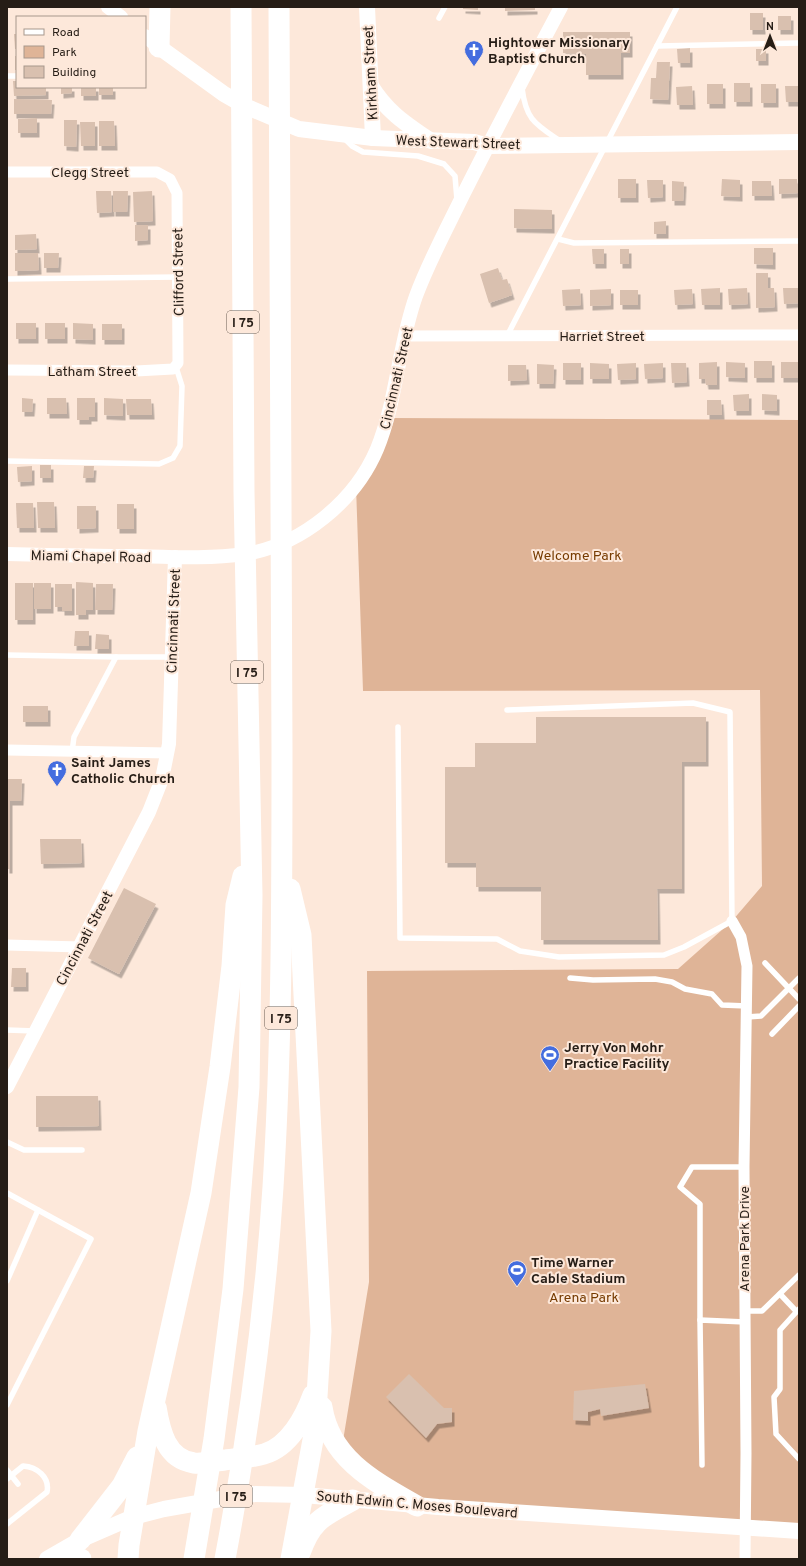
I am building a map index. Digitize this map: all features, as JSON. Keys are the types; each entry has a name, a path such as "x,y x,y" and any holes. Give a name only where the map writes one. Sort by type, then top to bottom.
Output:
{"highway":[{"path":"152,42 160,7"},
{"name":"I 75","path":"194,1559 214,1439 233,1289 248,1094 251,948 244,492 241,7"},
{"name":"I 75","path":"225,1558 246,1435 273,1191 281,1016 282,477 279,7"},
{"path":"128,1559 148,1431 201,1193 220,1067 232,966 236,905 250,846"},
{"path":"282,853 300,935 320,1299 318,1384 315,1429 291,1559"},
{"path":"155,1401 160,1429 168,1446 176,1455 195,1463 258,1455 273,1449 287,1439 299,1424 318,1384"},
{"path":"318,1384 323,1416 330,1434 341,1453 374,1481 417,1506"},
{"path":"56,1559 81,1549 122,1486 133,1466 148,1431"},
{"path":"298,1559 307,1534 316,1523 353,1500"}],"main road":[{"name":"Kirkham Street","path":"367,7 373,138"},
{"name":"West Stewart Street","path":"152,42 224,94 245,106 299,129 373,138 474,142 488,146 799,142"},
{"path":"371,86 380,101 399,120 431,140"},
{"name":"South Edwin C. Moses Boulevard","path":"48,1559 81,1549 134,1517 164,1509 249,1494 304,1495 417,1506 799,1531"}],"street":[{"path":"108,7 120,16"},
{"name":"Cincinnati Street","path":"7,1087 152,805 162,778 168,753 175,557 248,554 280,544 308,530 327,516 344,500 367,469 386,425 405,336 413,304 422,279 488,146 561,7"},
{"name":"Clegg Street","path":"7,172 157,172 170,179"},
{"name":"Clifford Street","path":"170,179 177,193 178,363 176,367"},
{"name":"Harriet Street","path":"405,336 507,337 799,335"},
{"name":"Latham Street","path":"7,370 167,371 176,367"},
{"name":"Miami Chapel Road","path":"7,554 175,557"},
{"path":"7,750 168,753"},
{"name":"Arena Park Drive","path":"732,921 741,937 747,966 744,1167 746,1453 744,1527 745,1559"},
{"path":"7,945 80,947"}],"lane":[{"path":"439,18 445,7"},
{"path":"507,337 605,144 677,7"},
{"path":"657,46 799,43"},
{"path":"521,82 524,104 527,113 538,126 565,144"},
{"path":"343,135 352,146 363,152 418,156 444,164 455,176 457,208"},
{"path":"558,239 574,243 799,241"},
{"path":"7,279 178,277"},
{"path":"7,461 159,464 174,458 180,446 182,386 176,367"},
{"path":"7,655 172,657"},
{"path":"72,752 74,737 116,656"},
{"path":"398,727 400,938 497,939 520,951 559,957 664,955 684,947 732,921 730,712 693,703 507,710"},
{"path":"765,963 799,999"},
{"path":"570,978 661,980 672,982 685,989 712,994 722,1005 761,1016 799,978"},
{"path":"772,1034 799,1006"},
{"path":"7,1030 35,1031"},
{"path":"7,1142 24,1150 82,1150"},
{"path":"702,1465 700,1204 680,1186 692,1167 744,1167"},
{"path":"7,1193 91,1239 7,1405"},
{"path":"7,1281 38,1210"},
{"path":"700,1320 745,1316 762,1311 799,1275"},
{"path":"780,1294 798,1310 780,1330 780,1389 774,1397 774,1428 778,1438 799,1459"},
{"path":"8,1522 31,1501 47,1492 48,1482 38,1470 31,1467 23,1466 9,1477"},
{"path":"7,1470 9,1477 18,1484"}],"green space":[{"name":"Arena Park","path":"388,418 799,420 799,1531 438,1507 341,1453 369,1282 367,971 678,969 732,921 762,886 760,690 363,691 356,486"}],"building":[{"path":"463,7 478,7 478,10 463,9"},
{"path":"505,7 535,7 535,10 505,11"},
{"path":"750,13 763,13 763,30 750,30"},
{"path":"778,16 791,16 791,30 778,30"},
{"path":"563,32 630,32 630,53 621,53 621,75 586,75 586,54 563,53"},
{"path":"14,34 16,34 16,49"},
{"path":"690,48 690,63 678,63 677,49"},
{"path":"756,49 766,49 766,61 756,61"},
{"path":"15,56 16,56 16,70"},
{"path":"657,62 670,62 668,100 650,99 651,78 656,78"},
{"path":"13,81 16,81 16,88 46,88 46,95 14,96"},
{"path":"734,83 750,83 750,102 734,102"},
{"path":"707,84 723,84 723,104 707,104"},
{"path":"761,84 776,84 776,103 761,103"},
{"path":"692,86 693,105 677,105 676,87"},
{"path":"785,86 799,86 799,102 786,102"},
{"path":"61,88 72,88 72,93 61,94"},
{"path":"81,88 96,88 96,96 81,96"},
{"path":"99,88 113,88 113,95 99,95"},
{"path":"14,99 52,100 51,114 14,114"},
{"path":"37,118 37,133 18,133 18,119"},
{"path":"64,120 77,120 76,147 64,146"},
{"path":"99,121 114,121 115,146 99,146"},
{"path":"80,122 95,122 95,146 81,146"},
{"path":"618,179 636,179 636,198 618,198"},
{"path":"722,179 740,180 740,197 721,196"},
{"path":"779,179 797,179 798,193 779,194"},
{"path":"647,180 663,180 663,197 648,198"},
{"path":"672,181 684,182 683,201 672,201"},
{"path":"752,181 771,181 772,196 752,196"},
{"path":"96,191 111,191 112,212 97,213"},
{"path":"113,191 128,191 127,212 113,212"},
{"path":"152,191 153,221 134,222 133,192"},
{"path":"514,209 552,210 552,229 514,228"},
{"path":"666,221 666,234 654,234 654,222"},
{"path":"135,225 148,225 148,240 135,241"},
{"path":"36,234 37,249 15,250 15,235"},
{"path":"754,248 773,248 773,265 754,264"},
{"path":"592,249 604,249 604,264 593,264"},
{"path":"620,249 629,249 629,264 620,264"},
{"path":"15,253 38,253 39,270 15,271"},
{"path":"44,253 59,253 58,268 44,268"},
{"path":"498,268 502,280 507,279 512,295 489,303 480,274"},
{"path":"756,273 768,273 768,288 774,288 775,307 756,308"},
{"path":"720,288 720,305 702,305 701,289"},
{"path":"747,288 748,304 729,305 728,289"},
{"path":"783,288 799,288 799,303 784,304"},
{"path":"580,289 581,305 563,306 562,290"},
{"path":"611,289 611,305 590,306 590,290"},
{"path":"692,289 693,304 675,305 674,290"},
{"path":"620,290 638,290 638,305 620,305"},
{"path":"16,323 36,323 36,339 16,339"},
{"path":"45,323 65,323 65,339 45,339"},
{"path":"73,323 93,324 93,340 73,339"},
{"path":"102,324 122,324 122,340 102,340"},
{"path":"754,361 772,361 772,378 754,378"},
{"path":"717,362 717,385 706,385 705,379 699,379 699,363"},
{"path":"726,362 745,363 745,378 726,377"},
{"path":"781,362 799,362 799,378 781,378"},
{"path":"563,363 581,363 581,380 563,380"},
{"path":"590,363 609,364 609,379 590,379"},
{"path":"636,363 636,379 618,380 617,364"},
{"path":"663,363 663,378 645,379 644,364"},
{"path":"671,363 686,363 687,382 672,383"},
{"path":"537,364 554,365 553,384 537,384"},
{"path":"508,365 526,365 527,380 508,381"},
{"path":"749,394 749,411 734,411 733,395"},
{"path":"762,394 777,395 777,411 762,410"},
{"path":"22,398 33,399 32,412 22,412"},
{"path":"47,398 66,398 67,414 47,414"},
{"path":"77,398 95,398 95,417 89,417 89,420 77,420"},
{"path":"104,398 123,399 123,416 104,415"},
{"path":"126,399 151,399 152,415 127,415"},
{"path":"707,400 721,400 722,415 707,415"},
{"path":"40,465 51,465 51,478 40,478"},
{"path":"32,466 32,481 18,482 17,467"},
{"path":"84,466 94,466 93,478 83,478"},
{"path":"37,502 54,502 55,528 38,528"},
{"path":"16,503 33,503 34,528 17,528"},
{"path":"117,504 134,504 134,529 117,529"},
{"path":"77,506 96,506 96,528 77,529"},
{"path":"76,582 93,583 93,610 86,610 86,615 76,615"},
{"path":"15,583 33,583 33,620 15,620"},
{"path":"34,583 51,583 51,609 34,609"},
{"path":"55,584 72,584 72,611 62,611 62,607 55,607"},
{"path":"96,584 113,584 112,610 95,610"},
{"path":"75,631 89,631 89,646 74,646"},
{"path":"96,634 109,635 109,649 95,649"},
{"path":"23,706 48,706 48,722 23,722"},
{"path":"536,717 706,717 706,762 682,762 682,889 657,889 658,940 541,940 541,887 476,887 476,863 445,863 445,767 475,767 475,743 536,743"},
{"path":"7,779 22,779 21,801 10,801 10,869 7,869"},
{"path":"40,839 81,839 82,863 41,864"},
{"path":"124,888 156,904 119,974 88,958"},
{"path":"12,968 26,968 26,987 11,987"},
{"path":"36,1096 98,1096 99,1126 36,1127"},
{"path":"409,1374 444,1408 452,1408 452,1422 437,1424 426,1438 386,1397"},
{"path":"645,1384 649,1408 601,1416 600,1409 588,1412 588,1421 573,1420 574,1391"}],"place":[{"name":"Hightower Missionary Baptist Church","path":"474,67"},
{"name":"Saint James Catholic Church","path":"57,787"},
{"name":"Jerry Von Mohr Practice Facility","path":"550,1072"},
{"name":"Time Warner Cable Stadium","path":"517,1287"}],"park label":[{"name":"Welcome Park","path":"577,555"}]}
